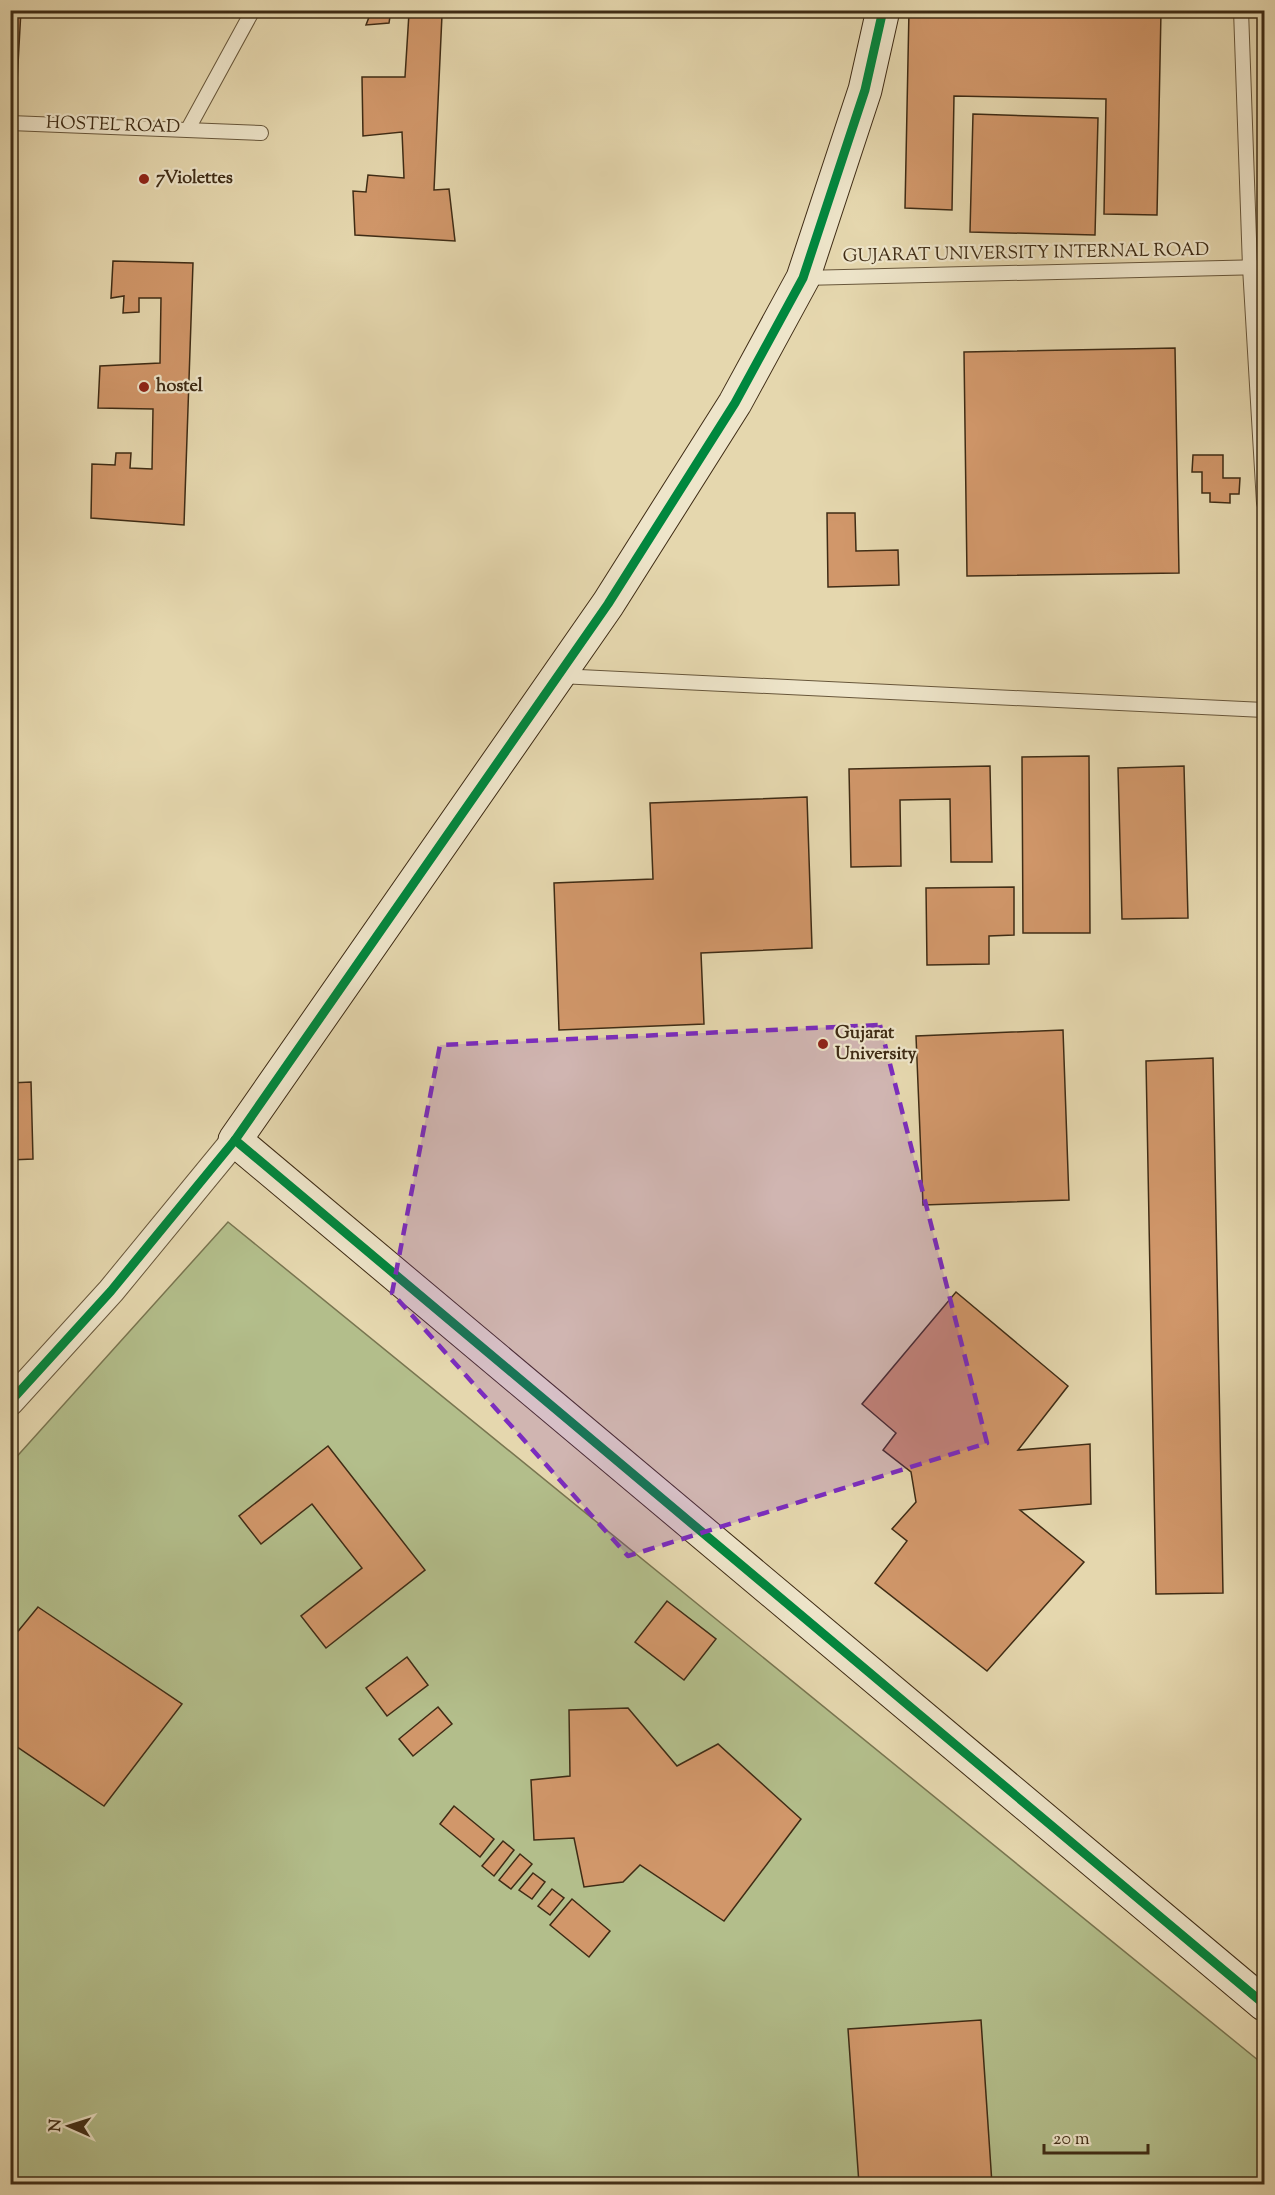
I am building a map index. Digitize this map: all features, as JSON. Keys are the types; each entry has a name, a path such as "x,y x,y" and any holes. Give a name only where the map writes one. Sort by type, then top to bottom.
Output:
{"street":[{"path":"11,1400 111,1291 235,1140 608,604 735,403 803,278 865,90 883,10"},
{"path":"235,1140 1264,2004"}],"lane":[{"name":"HOSTEL ROAD","path":"10,123 188,129 253,10"},
{"path":"1241,10 1257,267 1264,503"},
{"path":"188,129 261,133"},
{"name":"GUJARAT UNIVERSITY INTERNAL ROAD","path":"803,278 1257,267"},
{"path":"559,676 1264,710"}],"highlighted area":[{"path":"880,1025 987,1443 628,1556 392,1293 440,1045"}],"green space":[{"path":"228,1222 1264,2065 1264,2184 11,2184 11,1463"}],"building":[{"path":"10,10 21,10 16,100 10,100"},
{"path":"358,10 391,10 389,23 366,25 371,12 358,14"},
{"path":"397,10 466,10 466,13 442,15 434,190 449,189 455,241 355,235 353,191 366,192 368,175 404,178 402,132 363,136 362,77 405,77 409,13"},
{"path":"909,10 1161,11 1157,215 1104,214 1106,99 954,96 952,210 905,208"},
{"path":"973,114 1098,118 1095,235 970,232"},
{"name":"hostel","path":"113,261 193,263 184,525 91,518 92,464 115,465 116,453 131,453 130,468 152,469 153,409 98,408 100,366 160,363 161,298 139,298 139,312 123,313 124,296 111,298"},
{"path":"1175,348 1179,573 967,576 964,352"},
{"path":"1193,455 1223,455 1223,478 1240,478 1239,494 1230,494 1230,503 1210,502 1210,493 1202,493 1202,472 1192,472"},
{"path":"827,513 855,513 856,551 898,550 899,585 828,587"},
{"path":"1089,756 1090,933 1023,933 1022,757"},
{"path":"990,766 992,862 951,862 950,799 900,800 901,866 851,867 849,769"},
{"path":"1184,766 1188,918 1122,919 1118,768"},
{"path":"807,797 812,948 701,953 704,1024 559,1030 554,883 653,879 650,803"},
{"path":"1014,887 1014,935 989,936 989,964 927,965 926,888"},
{"path":"1063,1030 1069,1200 923,1205 916,1036"},
{"path":"1213,1058 1223,1593 1156,1594 1146,1061"},
{"path":"31,1082 33,1159 10,1160 10,1083"},
{"path":"956,1292 1068,1386 1018,1450 1090,1444 1091,1504 1020,1510 1084,1562 987,1671 875,1583 907,1541 892,1529 916,1502 911,1472 883,1450 896,1433 862,1404"},
{"path":"328,1446 425,1570 326,1648 301,1616 362,1568 312,1504 261,1544 239,1516"},
{"path":"667,1601 716,1639 684,1680 635,1642"},
{"path":"38,1607 182,1704 104,1806 10,1742 10,1641"},
{"path":"407,1657 428,1685 387,1716 366,1688"},
{"path":"438,1707 452,1724 413,1756 399,1739"},
{"path":"628,1708 677,1766 718,1744 801,1819 724,1921 640,1865 623,1882 584,1887 574,1838 534,1840 531,1780 570,1776 569,1710"},
{"path":"454,1806 494,1839 480,1857 440,1824"},
{"path":"503,1841 514,1850 494,1876 482,1866"},
{"path":"520,1854 532,1864 511,1889 499,1880"},
{"path":"533,1873 545,1882 532,1899 519,1890"},
{"path":"552,1889 564,1898 550,1915 538,1906"},
{"path":"572,1899 610,1931 589,1957 550,1925"},
{"path":"981,2020 992,2184 859,2184 848,2029"}],"cycle path":[{"path":"10,1402 111,1291 235,1140 608,604 735,403 803,278 865,90 883,10"},
{"path":"235,1140 1264,2004"}],"place":[{"name":"7Violettes","path":"144,179"},
{"name":"hostel","path":"144,387"},
{"name":"Gujarat University","path":"823,1044"}]}
